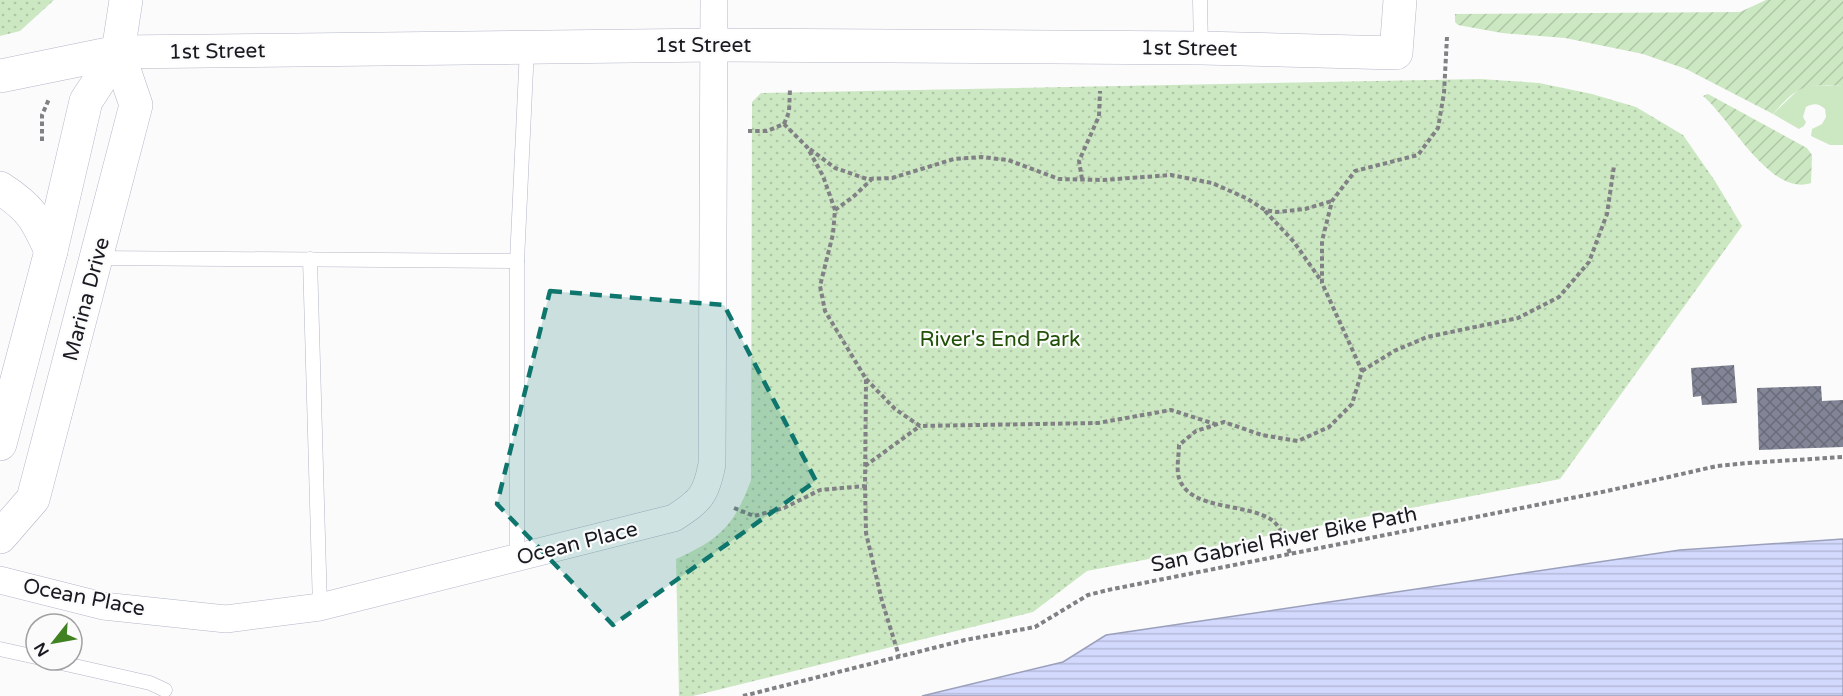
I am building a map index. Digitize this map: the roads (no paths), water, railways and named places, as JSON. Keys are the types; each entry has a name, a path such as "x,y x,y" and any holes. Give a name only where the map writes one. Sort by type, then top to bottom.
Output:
{"street":[{"name":"Marina Drive","path":"0,444 51,251 86,101 118,52 126,0"},
{"name":"Ocean Place","path":"0,580 102,606 226,619 320,607 517,559 674,518 695,504 708,487 712,464 714,0"},
{"name":"1st Street","path":"4,77 118,52 715,45 1201,48 1396,53 1400,0"},
{"name":"Marina Drive","path":"0,537 33,499 136,105 118,52"},
{"path":"0,188 22,203 36,218 51,251"}],"lane":[{"path":"1200,0 1201,48"},
{"path":"517,559 517,261 527,48"},
{"path":"97,258 517,261"},
{"path":"310,259 320,607"},
{"path":"0,649 24,654"},
{"path":"84,668 150,683 165,690"}],"water":[{"path":"1843,539 1843,696 922,696 1063,662 1106,635 1680,550"}],"park label":[{"name":"River's End Park","path":"1000,339"}]}
